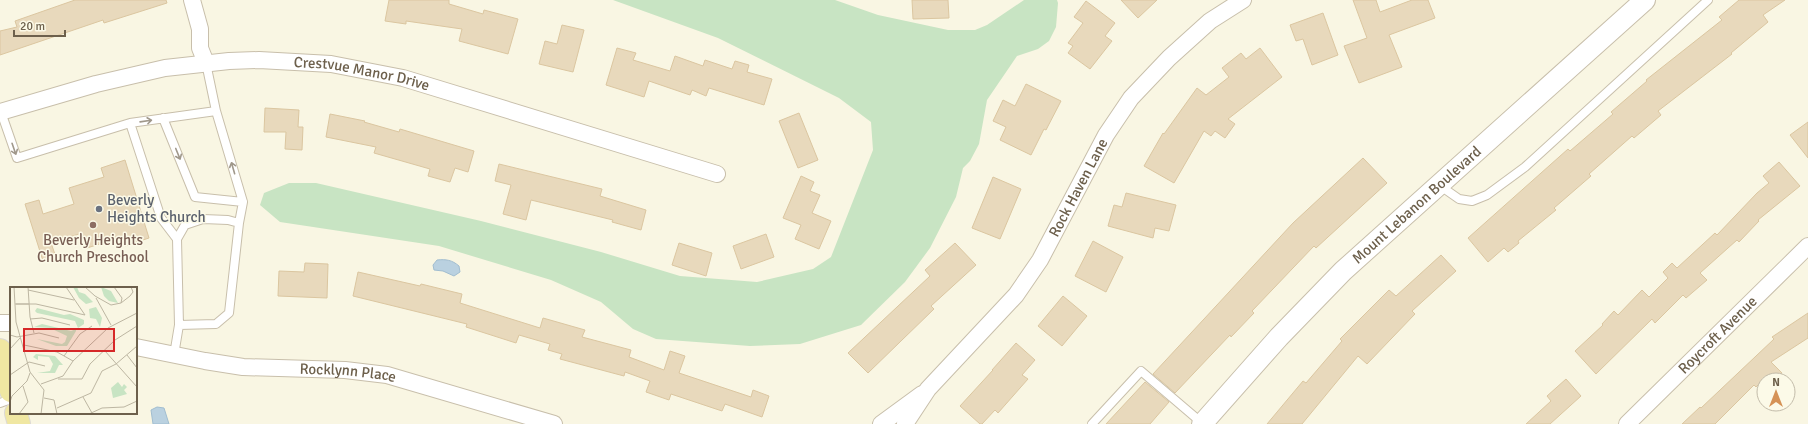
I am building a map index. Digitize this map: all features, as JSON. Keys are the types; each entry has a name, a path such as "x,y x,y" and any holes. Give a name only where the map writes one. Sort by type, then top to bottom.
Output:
{"main road":[{"path":"0,350 10,387"},
{"path":"16,414 19,424"}],"street":[{"path":"192,0 200,30 200,48 206,63"},
{"name":"Rock Haven Lane","path":"905,424 928,389 1016,295 1036,266 1106,135 1132,98 1169,58 1210,21 1244,0"},
{"name":"Mount Lebanon Boulevard","path":"1202,424 1279,337 1343,270 1645,0"},
{"name":"Crestvue Manor Drive","path":"1,112 132,75 206,63 259,60 331,64 397,77 717,174"},
{"name":"Roycroft Avenue","path":"1627,424 1808,246"},
{"path":"0,322 10,323"},
{"name":"Rocklynn Place","path":"137,348 243,367 345,370 386,375 554,424"},
{"name":"Rock Haven Lane","path":"881,424 886,418 928,389"}],"lane":[{"path":"1438,184 1459,198 1472,201 1487,195 1525,167 1708,0"},
{"path":"179,325 216,324 229,313 243,202 216,111 206,63"},
{"path":"1,112 17,158 130,123 216,111"},
{"path":"163,118 195,197 243,202"},
{"path":"130,123 161,218 177,239"},
{"path":"174,355 179,325 177,239 185,225 203,219 228,220 240,223"},
{"path":"1092,424 1141,371 1202,424"},
{"path":"0,403 10,399"}],"green space":[{"path":"613,0 835,0 878,15 948,30 975,30 987,25 1024,0 1057,0 1058,3 1056,27 1049,41 1038,49 1017,56 987,100 979,144 970,161 963,168 956,197 930,248 905,282 861,325 800,344 750,346 656,339 633,329 601,302 551,280 439,246 280,222 260,205 264,193 289,183 316,183 481,221 601,252 680,276 757,282 813,269 831,257 873,150 871,122 839,98 718,38"}],"water":[{"path":"437,260 454,262 459,266 460,272 454,276 443,271 434,270 433,265"},
{"path":"157,407 164,408 169,424 153,424 151,410"}],"building":[{"path":"75,0 166,0 167,3 104,23 103,20 0,55 0,31 17,27 15,21"},
{"path":"389,0 449,0 449,4 483,14 484,10 518,19 508,54 459,41 462,29 406,21 406,24 385,21"},
{"path":"912,0 948,0 949,18 913,19"},
{"path":"1121,0 1157,0 1138,18"},
{"path":"1353,0 1376,0 1380,12 1412,0 1428,0 1435,18 1389,35 1402,67 1359,83 1344,46 1367,38"},
{"path":"1739,0 1785,0 1763,15 1768,22 1731,53 1732,54 1658,111 1661,115 1634,138 1632,136 1589,174 1591,176 1554,208 1556,210 1518,241 1519,243 1508,252 1504,248 1488,262 1468,238 1568,149 1570,151 1613,114 1611,112 1647,81 1646,80 1722,20 1719,17"},
{"path":"1086,1 1115,23 1105,36 1112,41 1090,69 1068,53 1073,46 1068,43 1083,23 1074,17"},
{"path":"1323,13 1338,55 1312,65 1303,39 1296,41 1290,25"},
{"path":"562,25 584,30 573,72 539,64 545,41 557,44"},
{"path":"617,48 636,53 633,60 670,71 675,56 703,66 705,60 732,69 735,61 749,65 747,72 772,79 764,105 709,88 706,96 692,90 690,95 649,81 644,97 606,85"},
{"path":"1260,48 1282,77 1228,119 1235,124 1225,138 1215,131 1211,136 1204,131 1174,183 1144,166 1163,133 1164,134 1197,88 1206,95 1229,77 1222,68 1241,53 1246,59"},
{"path":"1026,84 1061,101 1046,130 1044,129 1031,155 1000,140 1006,127 993,121 1003,100 1015,106"},
{"path":"265,108 299,110 298,127 303,127 302,150 285,149 286,132 264,132"},
{"path":"799,113 818,160 798,168 779,121"},
{"path":"330,114 365,121 364,122 399,132 400,129 474,151 468,172 455,168 450,182 428,176 430,169 374,153 376,147 326,137"},
{"path":"1808,122 1808,158 1790,135"},
{"path":"1363,158 1387,183 1316,248 1314,246 1252,311 1254,313 1231,337 1230,335 1175,393 1153,374 1293,223"},
{"name":"Beverly Heights Church","path":"125,160 149,238 125,246 122,237 87,248 82,233 51,243 56,257 43,261 25,204 39,200 43,214 74,204 69,188 104,177 101,168"},
{"path":"1779,162 1800,186 1758,220 1759,221 1739,242 1737,240 1700,273 1707,280 1686,298 1683,295 1655,323 1652,319 1596,374 1575,351 1603,325 1602,324 1614,311 1618,315 1642,290 1649,297 1668,278 1663,272 1672,263 1677,268 1715,233 1717,235 1757,193 1769,183 1763,176"},
{"path":"499,164 602,189 600,196 646,210 641,230 612,222 613,220 531,200 526,220 503,214 511,185 495,181"},
{"path":"801,176 814,182 810,191 820,195 812,213 831,221 819,249 795,239 801,225 783,218"},
{"path":"993,177 1021,189 1000,239 972,228"},
{"path":"1126,193 1176,205 1169,231 1155,228 1153,238 1108,226 1114,205 1122,207"},
{"path":"766,234 774,257 741,269 733,246"},
{"path":"1093,241 1123,257 1106,292 1075,276"},
{"path":"679,243 712,253 706,276 672,265"},
{"path":"955,243 976,265 931,306 934,309 868,373 848,353 930,276 925,270"},
{"path":"1441,255 1456,271 1412,311 1415,314 1367,364 1358,356 1302,424 1267,424 1303,381 1306,383 1342,341 1340,339 1389,290 1396,296"},
{"path":"305,263 328,264 327,298 278,296 279,271 304,272"},
{"path":"358,272 420,286 421,284 462,294 460,303 540,328 543,318 585,330 582,337 631,350 629,357 664,370 670,351 685,356 679,373 751,397 753,390 769,396 762,417 725,404 722,411 671,394 669,400 646,392 650,381 625,372 624,376 560,359 562,354 548,350 550,344 519,335 516,343 466,327 467,324 353,296"},
{"path":"1063,296 1087,316 1062,346 1038,326"},
{"path":"1808,313 1808,338 1771,362 1781,372 1756,372 1756,387 1754,385 1715,424 1682,424 1774,339 1772,337"},
{"path":"1016,343 1035,360 1022,375 1028,379 998,413 995,410 982,424 980,424 960,406"},
{"path":"1566,379 1581,396 1550,424 1526,424 1551,401 1547,396"},
{"path":"1145,382 1169,402 1150,424 1106,424"}],"place":[{"name":"Beverly Heights Church","path":"99,209"},
{"name":"Beverly Heights Church Preschool","path":"93,225"}]}
